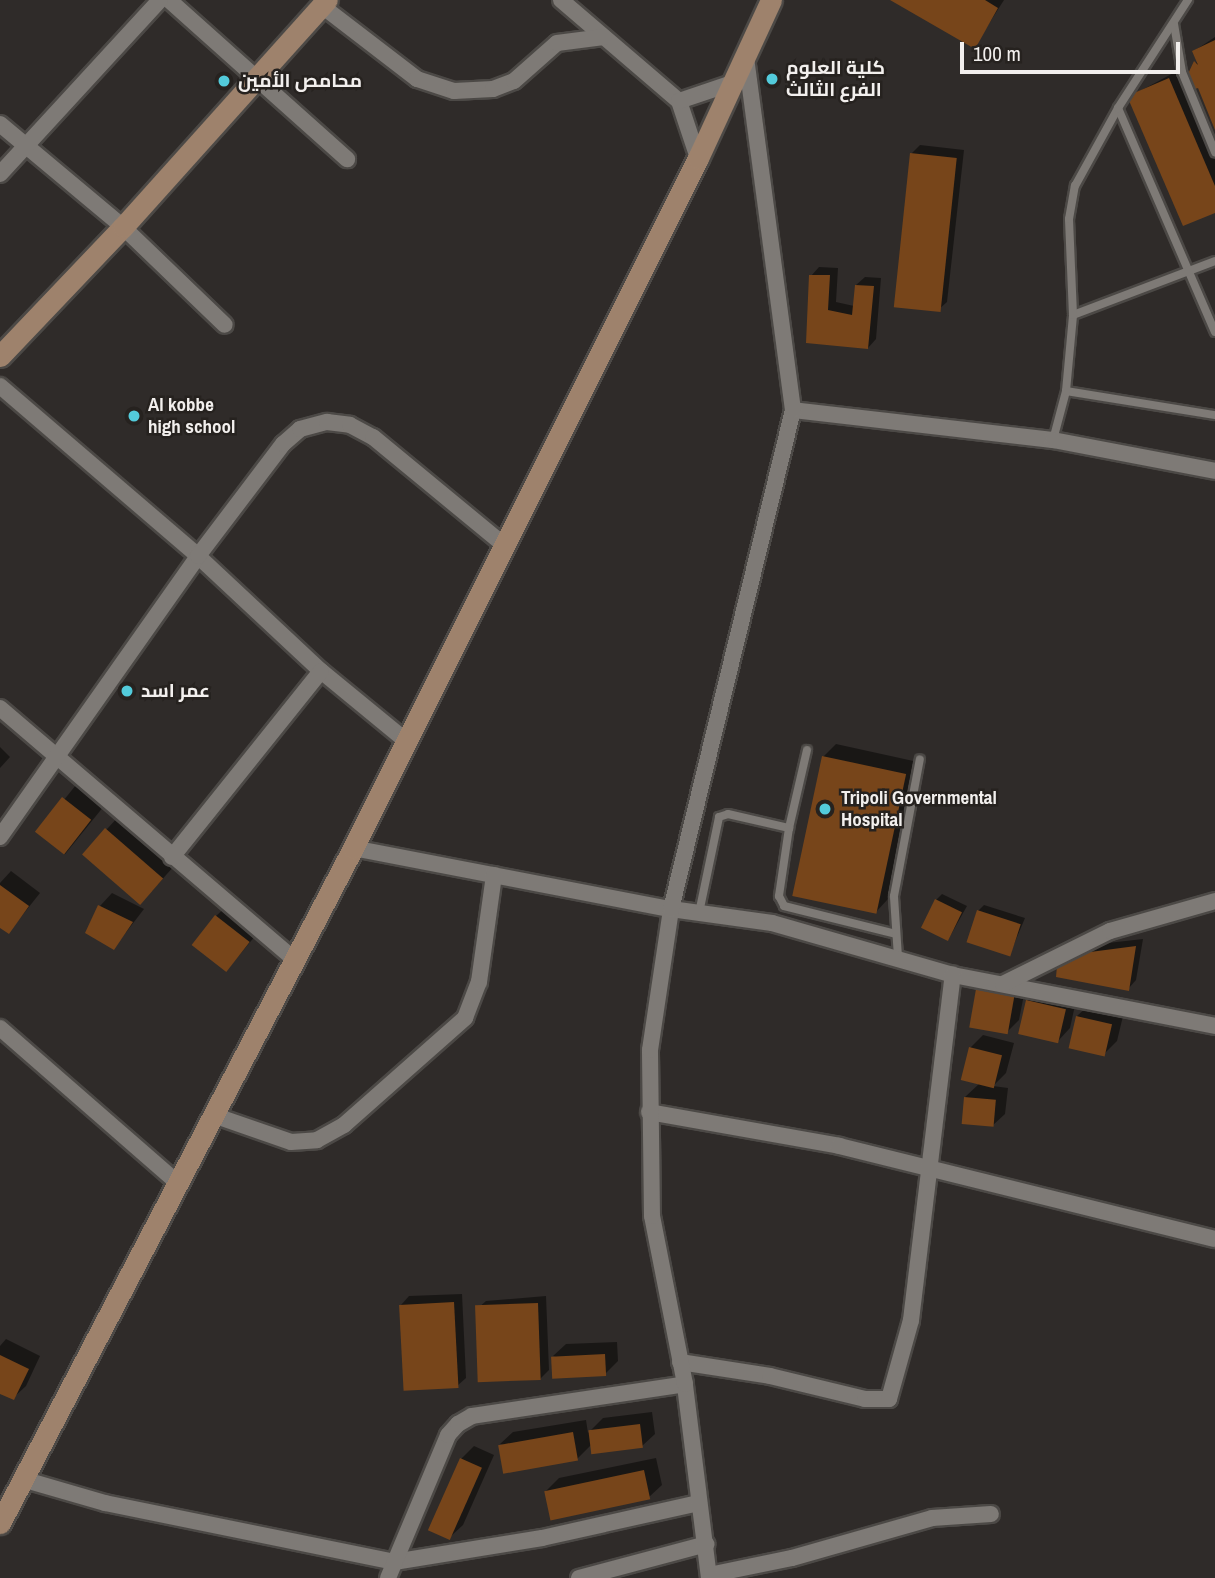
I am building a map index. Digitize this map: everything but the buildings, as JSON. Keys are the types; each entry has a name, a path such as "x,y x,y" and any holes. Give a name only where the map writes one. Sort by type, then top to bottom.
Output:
{"main road":[{"path":"0,1523 216,1116 353,848 698,158 746,60 771,0"},
{"path":"0,356 123,227 324,3"}],"street":[{"path":"0,174 160,0"},
{"path":"169,0 347,159"},
{"path":"561,0 679,101 698,158"},
{"path":"324,3 417,79 454,91 493,89 514,81 556,43 604,37"},
{"path":"746,60 793,410 671,909 650,1050 652,1216 685,1384 709,1577 792,1558 932,1518 991,1514"},
{"path":"679,101 735,82"},
{"path":"0,124 123,227 226,325"},
{"path":"0,386 198,556 321,671 405,740"},
{"path":"793,410 1053,440 1215,471"},
{"path":"0,837 198,556 283,444 300,429 327,422 350,425 373,437 504,545"},
{"path":"172,858 321,671"},
{"path":"0,708 59,756 172,858 295,960"},
{"path":"353,848 671,909 772,923 898,957 953,975 1215,1026"},
{"path":"216,1116 291,1142 317,1140 344,1125 465,1018 479,982 494,875"},
{"path":"1003,984 1110,931 1215,901"},
{"path":"680,1362 770,1376 865,1399 889,1399 911,1320 953,975"},
{"path":"0,1028 178,1184"},
{"path":"649,1112 929,1167 1215,1239"},
{"path":"391,1570 448,1435 458,1424 472,1416 685,1384"},
{"path":"22,1479 105,1503 391,1570 699,1503"},
{"path":"579,1578 707,1544"}],"lane":[{"path":"1053,440 1066,391 1073,315 1070,204 1080,172 1188,0"},
{"path":"1174,24 1182,72 1215,152"},
{"path":"1118,108 1215,332"},
{"path":"1073,315 1190,273 1215,261"},
{"path":"1066,391 1215,415"},
{"path":"807,750 789,828 779,902 896,934"},
{"path":"898,957 894,896 920,759"},
{"path":"699,913 719,817 748,817 789,828"}],"place":[{"name":"كلية العلوم الفرع الثالث","path":"772,79"},
{"name":"محامص الأمين","path":"224,81"},
{"name":"Al kobbe high school","path":"134,416"},
{"name":"عمر اسد","path":"127,691"},
{"name":"Tripoli Governmental Hospital","path":"825,809"}]}
